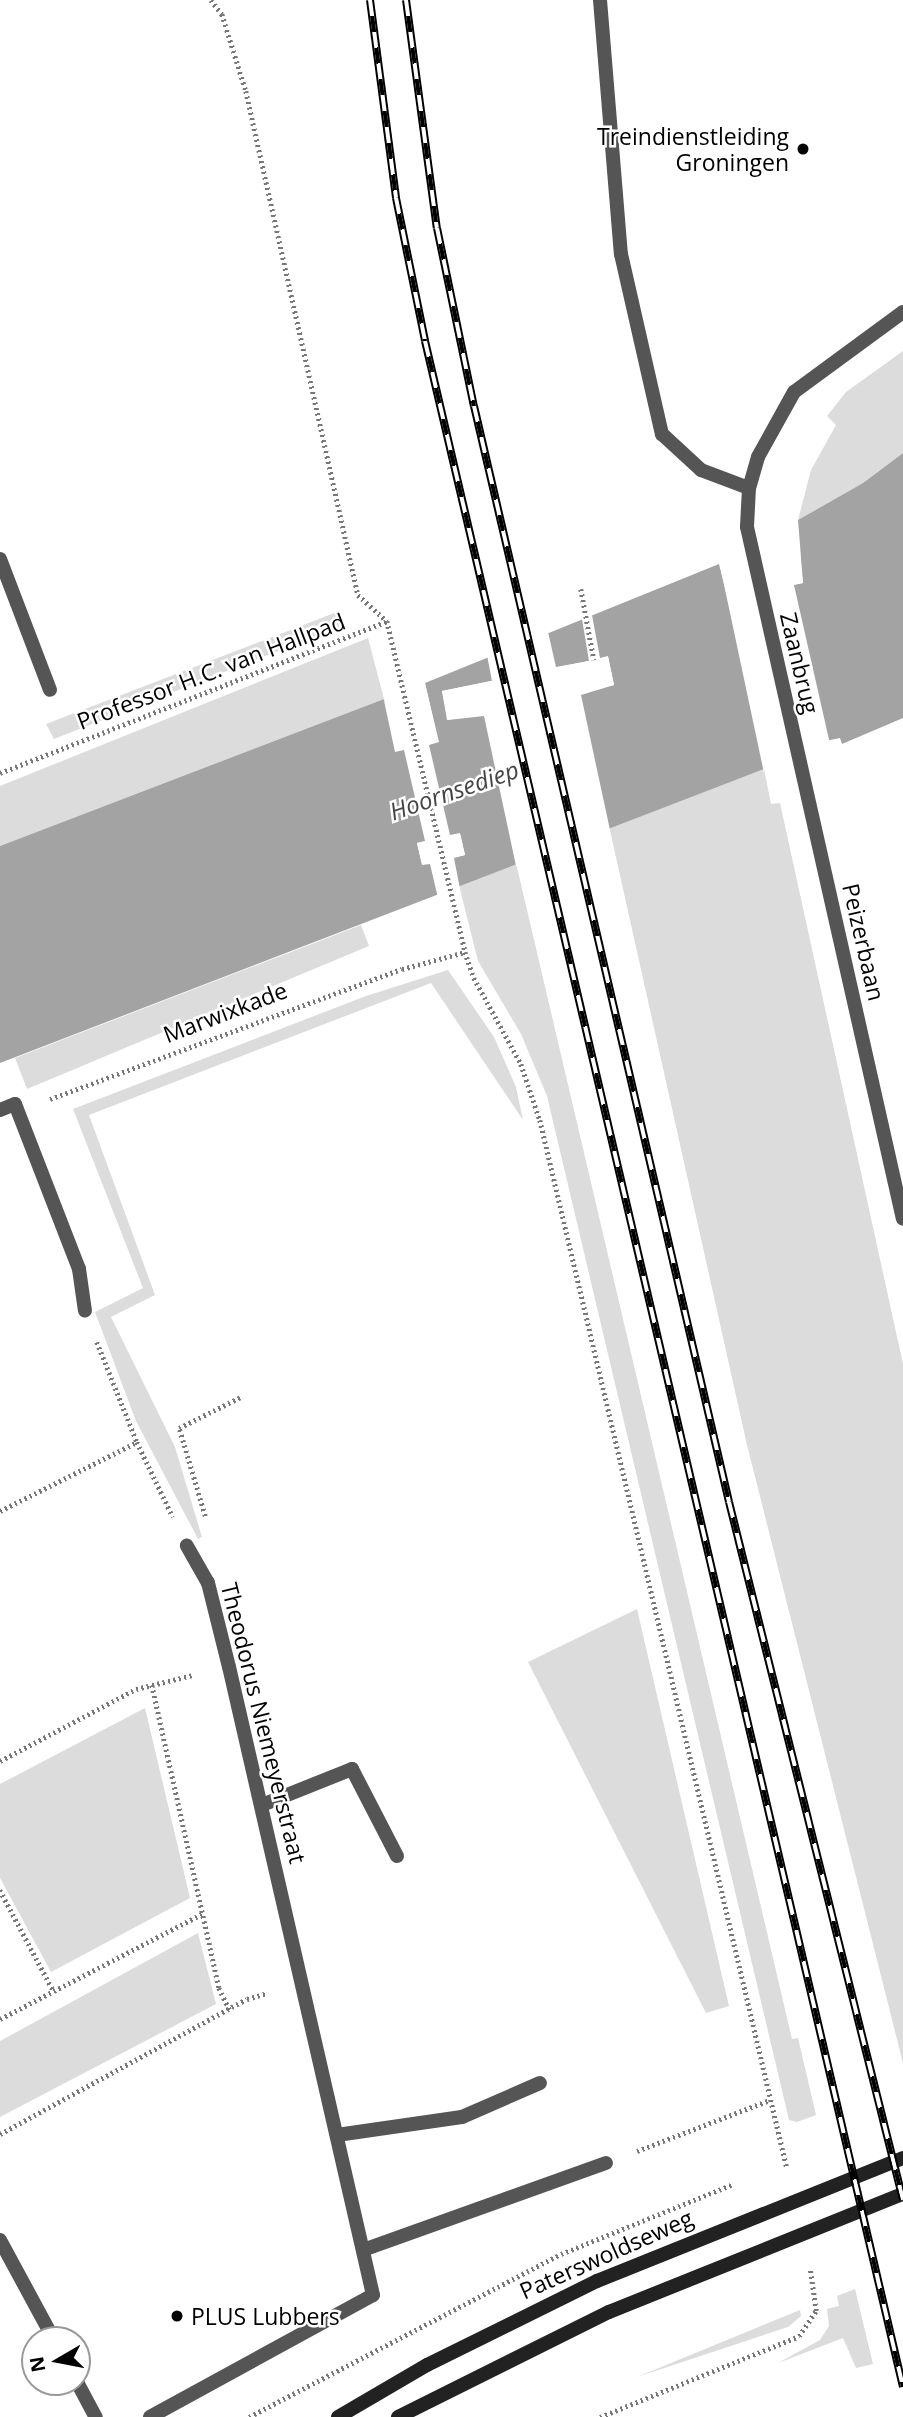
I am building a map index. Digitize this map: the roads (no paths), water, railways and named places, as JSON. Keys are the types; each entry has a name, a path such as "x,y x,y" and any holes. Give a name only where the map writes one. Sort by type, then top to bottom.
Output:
{"main road":[{"name":"Paterswoldseweg","path":"338,2417 427,2365 597,2281 903,2158"},
{"path":"398,2417 609,2312 903,2194"}],"street":[{"path":"600,0 621,254 662,435 701,470 749,488"},
{"name":"Zaanbrug","path":"807,797 749,540 749,488 758,457 794,392 903,312"},
{"path":"0,559 50,690"},
{"name":"Peizerbaan","path":"807,797 903,1219"},
{"path":"0,1110 15,1104 79,1269 85,1311"},
{"name":"Theodorus Niemeyerstraat","path":"150,2417 373,2295 229,1667 208,1583 187,1546"},
{"path":"262,1805 352,1769 397,1856"},
{"path":"337,2136 462,2117 540,2083"},
{"path":"363,2250 606,2163"},
{"path":"0,2240 46,2326"},
{"path":"85,2396 96,2417"}],"water":[{"name":"Hoornsediep","path":"903,453 903,718 842,744 840,738 761,754 764,769 0,1063 0,846 384,699 396,751 438,741 425,683 719,564 727,596 803,583 798,520 863,483","holes":["608,657 614,685 447,720 442,691","460,834 465,855 422,864 417,843"]}],"railway":[{"path":"370,0 396,198 425,341 903,2387"},
{"path":"406,0 437,228 474,406 729,1502 903,2200"}],"place":[{"name":"Treindienstleiding Groningen","path":"803,149"},
{"name":"PLUS Lubbers","path":"177,2316"}]}
